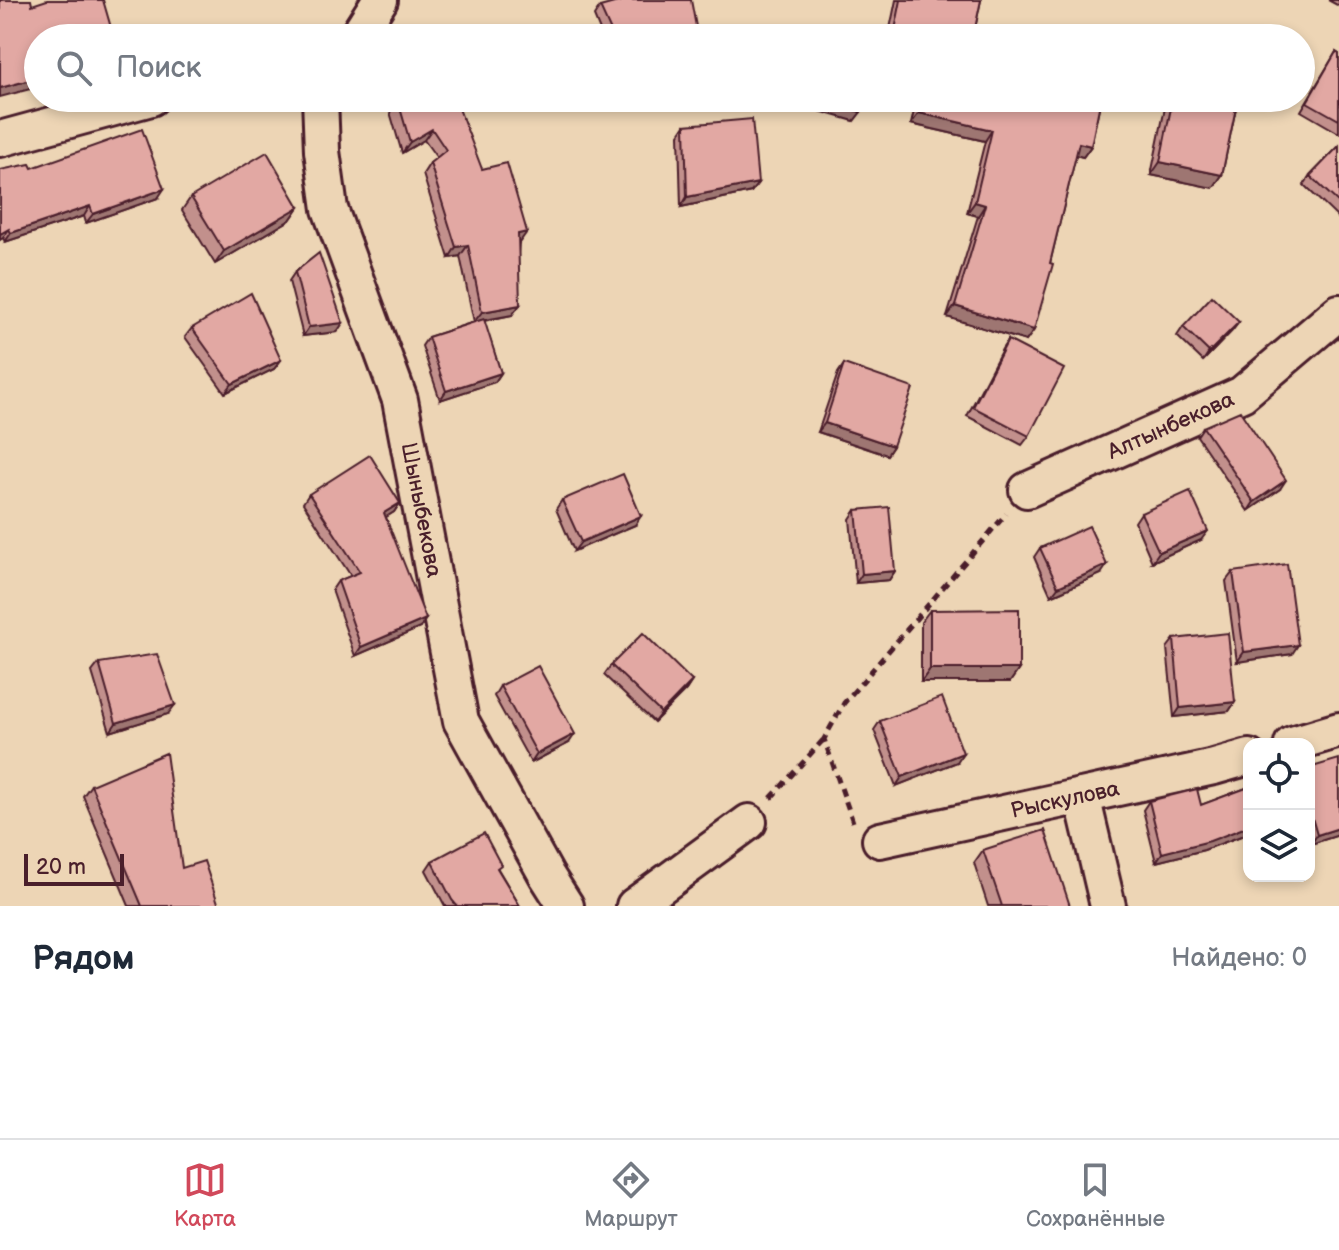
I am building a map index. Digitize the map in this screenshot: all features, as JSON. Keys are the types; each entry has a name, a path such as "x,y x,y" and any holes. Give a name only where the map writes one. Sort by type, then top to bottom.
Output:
{"street":[{"path":"365,24 380,0"},
{"path":"0,139 99,112"},
{"name":"Шыныбекова","path":"321,112 330,209 400,400 461,721 566,906"},
{"name":"Алтынбекова","path":"1027,490 1242,394 1339,312"},
{"path":"1312,738 1339,730"},
{"name":"Рыскулова","path":"880,840 1243,758"},
{"path":"1082,796 1108,906"},
{"path":"634,906 749,822"}],"path":[{"path":"749,822 824,739 844,703 1027,490"},
{"path":"824,739 859,836 880,840"}],"building":[{"path":"0,0 31,0 32,5 47,0 103,0 110,24 24,24 24,82 0,88"},
{"path":"625,0 691,0 696,24 608,24 600,7"},
{"path":"901,0 981,0 976,24 896,24"},
{"path":"1336,52 1339,54 1339,120 1315,106 1315,88"},
{"path":"401,112 460,112 482,169 507,163 527,232 518,234 520,305 482,312 468,245 456,247 430,163 446,150 432,129 410,142"},
{"path":"1098,112 1091,146 1079,143 1050,263 1053,264 1034,330 955,306 985,205 975,202 992,130 919,113"},
{"path":"1170,112 1235,112 1222,175 1160,162"},
{"path":"752,119 758,183 687,197 685,125"},
{"path":"142,129 164,189 93,214 90,206 0,234 0,170 30,164 32,168"},
{"path":"1339,146 1339,203 1310,176"},
{"path":"267,152 299,207 224,251 191,197"},
{"path":"319,253 343,323 309,327 295,272"},
{"path":"251,293 281,360 232,384 192,328"},
{"path":"1212,296 1239,322 1209,352 1183,327"},
{"path":"484,319 501,373 446,391 428,337"},
{"path":"1008,340 1064,369 1029,436 973,407"},
{"path":"844,364 913,388 893,446 825,423"},
{"path":"1240,411 1286,480 1254,502 1203,427"},
{"path":"370,455 400,503 384,513 426,619 361,647 338,581 360,572 309,494"},
{"path":"623,474 641,516 581,542 562,500"},
{"path":"1190,491 1208,531 1159,552 1141,513"},
{"path":"889,507 895,571 862,574 856,510"},
{"path":"1089,526 1107,565 1058,587 1040,548"},
{"path":"1287,564 1298,645 1244,652 1233,572"},
{"path":"1019,609 1019,669 930,669 930,610"},
{"path":"643,633 692,681 661,713 611,665"},
{"path":"1228,633 1235,702 1180,708 1174,639"},
{"path":"157,654 175,705 116,723 99,663"},
{"path":"538,666 575,734 537,754 500,686"},
{"path":"942,697 963,753 902,777 880,721"},
{"path":"166,753 182,868 204,861 219,906 142,906 91,785"},
{"path":"1339,759 1339,828 1317,835 1315,828 1315,766"},
{"path":"1197,789 1201,805 1243,789 1243,828 1210,841 1162,853 1149,801"},
{"path":"1045,830 1070,906 1002,906 983,850"},
{"path":"484,833 501,865 497,868 520,906 457,906 432,861"}]}
